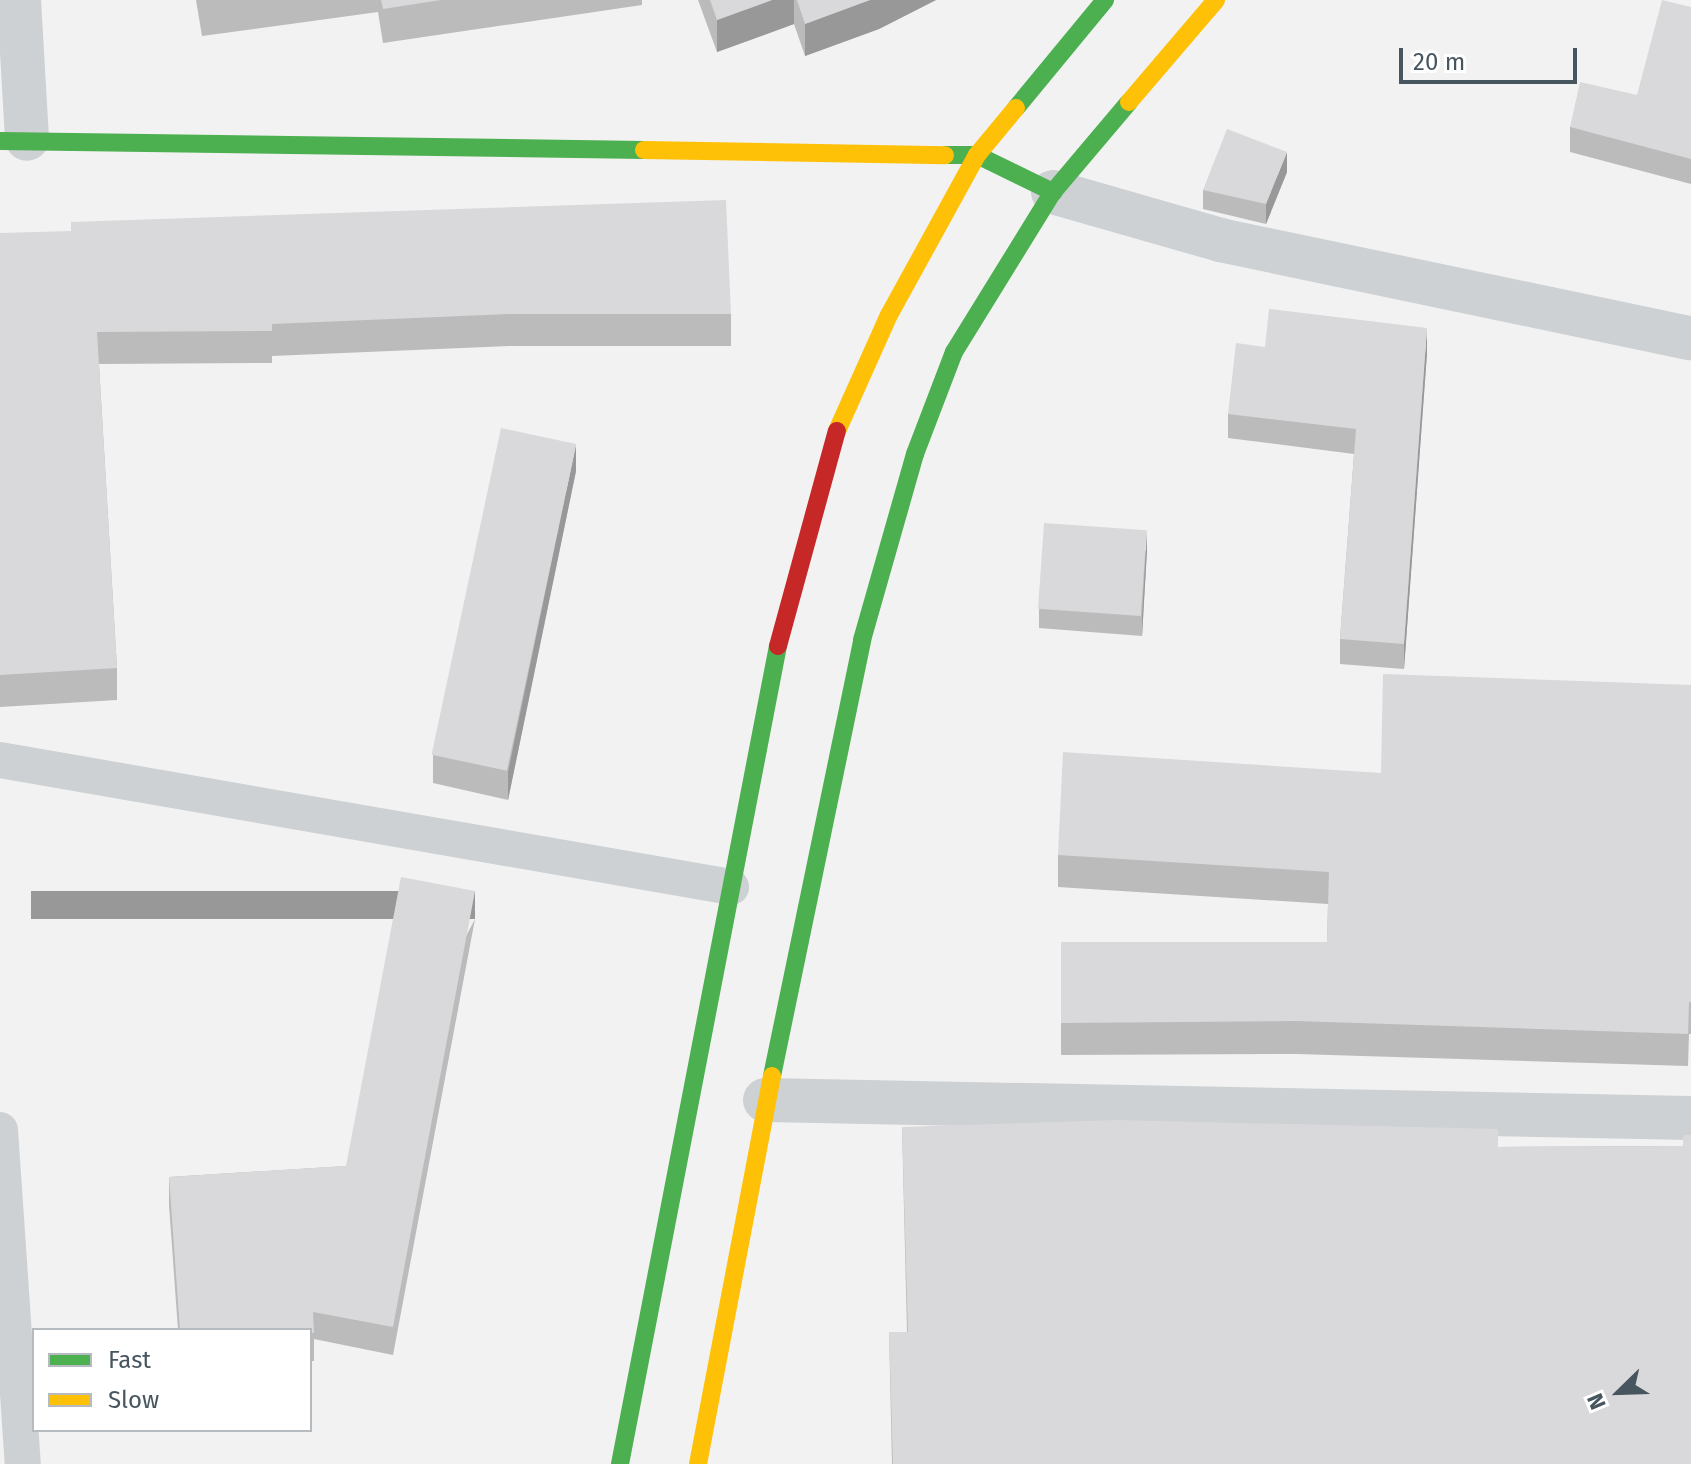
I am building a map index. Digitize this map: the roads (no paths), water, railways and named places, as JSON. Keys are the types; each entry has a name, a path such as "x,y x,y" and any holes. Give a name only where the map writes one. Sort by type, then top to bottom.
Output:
{"main road":[{"path":"620,1464 787,597 837,430 889,315 977,155 1105,0"},
{"path":"698,1464 765,1100 862,640 915,454 954,352 1053,192 1216,0"},
{"path":"13,140 977,155 1053,192"}],"street":[{"path":"13,140 19,0"},
{"path":"1053,192 1220,240 1691,338"},
{"path":"765,1100 1691,1118"}],"lane":[{"path":"0,760 731,887"},
{"path":"0,1130 4,1237 23,1464"}]}
